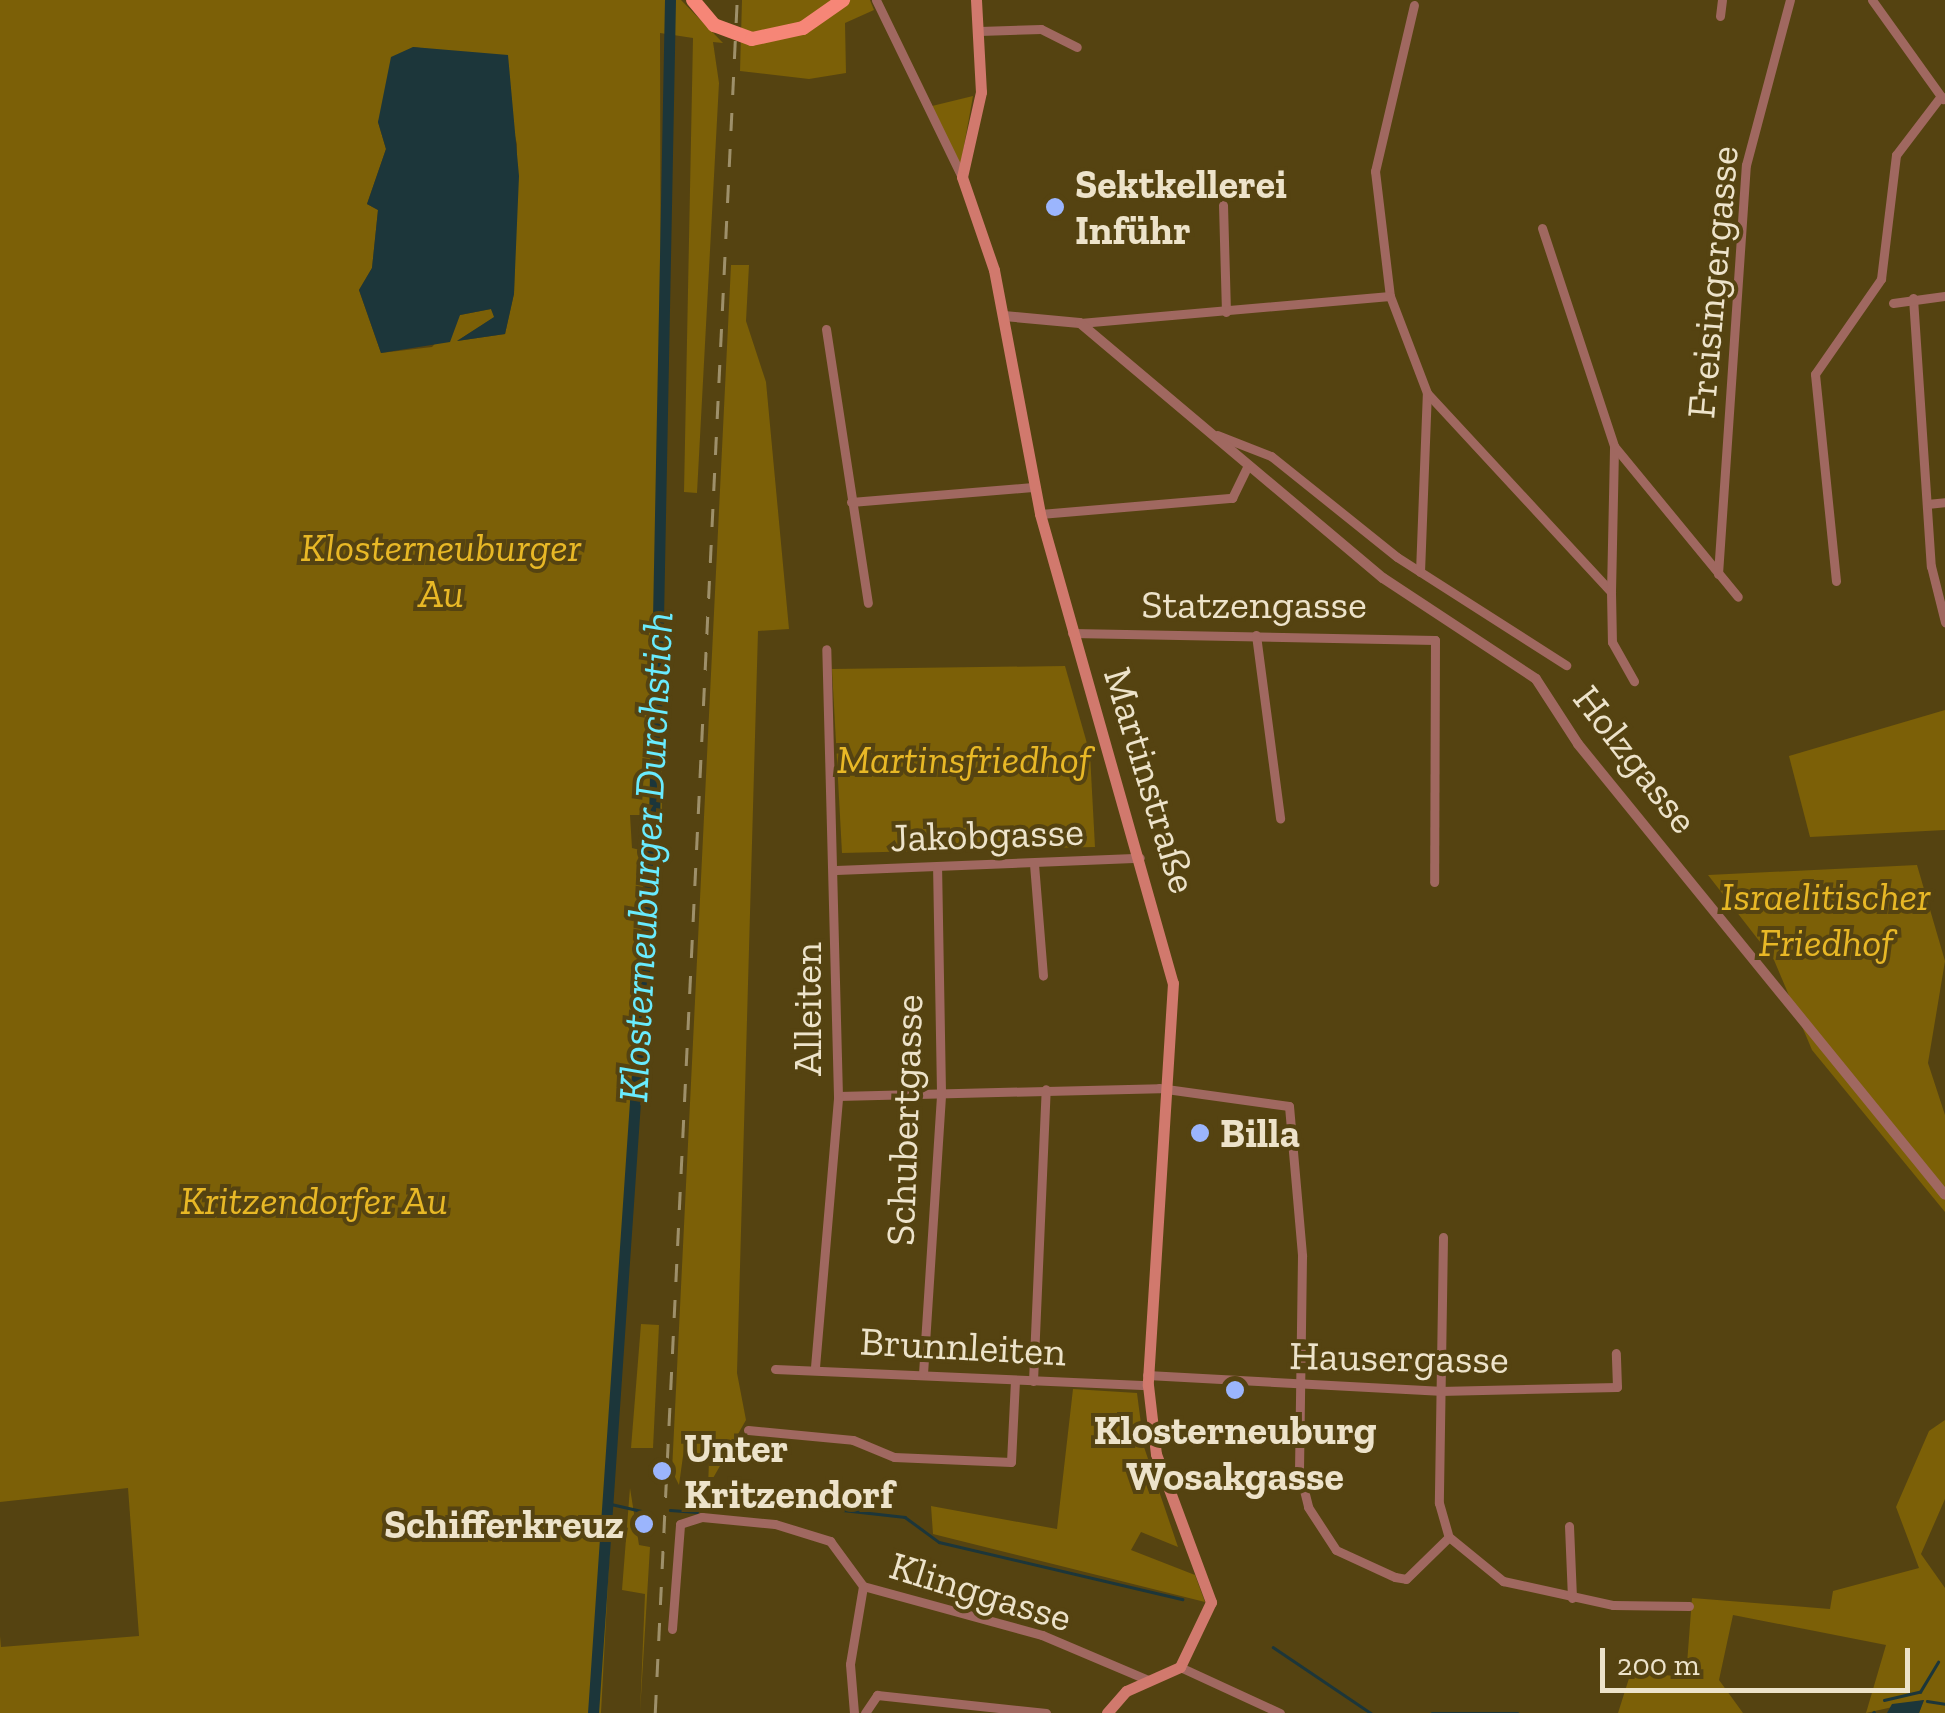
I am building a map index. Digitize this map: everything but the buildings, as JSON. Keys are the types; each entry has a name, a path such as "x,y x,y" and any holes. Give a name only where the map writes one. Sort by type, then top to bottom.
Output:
{"main road":[{"path":"693,0 714,25 752,40 803,28 843,0"},
{"path":"962,177 982,92 977,1"},
{"name":"Martinstraße","path":"962,177 1004,316 1040,514 1173,984 1171,1091 1148,1380 1156,1454 1211,1602 1180,1667"},
{"path":"1108,1713 1151,1680 1180,1667"}],"street":[{"name":"Martinstraße","path":"876,0 962,177"},
{"path":"1720,16 1722,0"},
{"name":"Freisingergasse","path":"1718,574 1746,164 1790,0"},
{"path":"1836,581 1815,374 1881,280 1896,155 1943,98 1872,0"},
{"path":"1414,5 1376,148 1390,296 1427,393 1611,592"},
{"path":"978,31 1041,29 1077,47"},
{"path":"1932,82 1945,77"},
{"path":"1222,205 1226,312"},
{"path":"1542,228 1614,446 1612,642 1634,681"},
{"path":"1004,316 1080,323 1390,296"},
{"path":"1893,303 1945,296"},
{"path":"1913,298 1927,504 1945,622"},
{"name":"Holzgasse","path":"1080,323 1383,578 1536,679 1578,744 1945,1195"},
{"path":"826,328 868,603"},
{"path":"1420,572 1427,393"},
{"name":"Holzgasse","path":"1211,433 1271,456 1420,572 1566,665"},
{"path":"1614,446 1738,597"},
{"path":"1040,514 1232,498 1248,465"},
{"path":"851,502 1036,487"},
{"path":"1927,504 1945,502"},
{"name":"Statzengasse","path":"1072,633 1435,640 1434,882"},
{"path":"1256,635 1280,818"},
{"name":"Alleiten","path":"815,1367 838,1096 836,870 826,649"},
{"name":"Jakobgasse","path":"836,870 1140,858"},
{"path":"1034,864 1043,976"},
{"name":"Schubertgasse","path":"922,1374 941,1092 936,866"},
{"path":"1034,1381 1046,1089"},
{"path":"838,1096 1046,1089 1171,1091 1289,1106 1300,1387 1299,1470 1325,1538 1406,1579 1449,1537"},
{"path":"1443,1237 1439,1502 1449,1537 1503,1582 1572,1598 1689,1606"},
{"name":"Hausergasse","path":"1148,1380 1439,1391 1616,1386 1616,1353"},
{"name":"Brunnleiten","path":"776,1369 815,1367 1034,1381 1148,1380"},
{"path":"748,1430 854,1440 894,1457 1011,1462 1015,1380"},
{"name":"Klinggasse","path":"672,1629 680,1524 702,1517 830,1541 863,1586 1042,1634 1151,1680"},
{"path":"1569,1526 1572,1598"},
{"path":"854,1713 850,1664 863,1586"},
{"path":"1180,1667 1280,1713"},
{"path":"864,1713 876,1695 1046,1713"}],"green space":[{"path":"0,0 681,0 723,43 713,42 719,83 697,493 684,492 693,38 660,33 662,815 630,815 632,848 644,851 601,1713 0,1713 0,1636 1,1647 139,1636 128,1488 0,1502","holes":["413,47 495,58 517,144 514,293 505,334 457,341 495,317 491,309 460,315 432,347 381,353 359,290 372,268 378,210 367,204 386,149 378,122"]},
{"path":"742,0 870,0 874,10 845,23 846,73 809,79 740,71"},
{"path":"973,96 960,168 932,106"},
{"path":"731,265 749,265 746,321 766,382 789,629 758,631 737,1373 746,1420 708,1487 709,1461 684,1449 679,1485 672,1471"},
{"name":"Martinsfriedhof","path":"1065,666 1090,754 1095,847 842,853 832,669"},
{"path":"1945,710 1945,830 1810,837 1789,756"},
{"name":"Israelitischer Friedhof","path":"1917,865 1945,961 1928,1063 1945,1115 1945,1212 1812,1050 1774,960 1708,875"},
{"path":"641,1324 659,1325 653,1448 631,1448"},
{"path":"1073,1389 1137,1393 1144,1447 1178,1547 1141,1532 1131,1550 1195,1575 1205,1602 933,1534 931,1506 1057,1529"},
{"path":"1945,1420 1945,1499 1921,1554 1945,1588 1945,1713 1919,1713 1924,1700 1866,1713 1886,1645 1733,1615 1719,1680 1743,1713 1618,1713 1631,1672 1686,1677 1692,1598 1830,1609 1833,1591 1919,1568 1896,1507 1929,1431"},
{"path":"630,1488 639,1545 650,1547 640,1713 645,1594 622,1590"}],"water":[{"path":"413,47 508,55 519,176 514,294 505,334 457,341 494,317 491,309 460,315 450,342 381,353 359,290 372,268 378,210 367,204 386,149 378,122 391,57"},
{"path":"1924,1700 1919,1713 1887,1713 1892,1704"}],"waterway":[{"name":"Klosterneuburger Durchstich","path":"593,1713 654,825 670,0"},
{"path":"718,1496 905,1517 939,1542 1182,1599"},
{"path":"705,1506 713,1500"},
{"path":"611,1504 642,1511"},
{"path":"670,1510 697,1512"},
{"path":"1273,1647 1371,1713"},
{"path":"1884,1700 1920,1692 1938,1662"},
{"path":"1927,1701 1945,1704"},
{"path":"1432,1713 1518,1713"}],"railway":[{"path":"655,1713 737,0"}],"place":[{"name":"Sektkellerei Inführ","path":"1055,207"},
{"name":"Billa","path":"1200,1133"},
{"name":"Klosterneuburg Wosakgasse","path":"1235,1390"},
{"name":"Unter Kritzendorf","path":"662,1471"},
{"name":"Schifferkreuz","path":"644,1524"}],"park label":[{"name":"Klosterneuburger Au","path":"441,570"},
{"name":"Kritzendorfer Au","path":"314,1200"}]}
